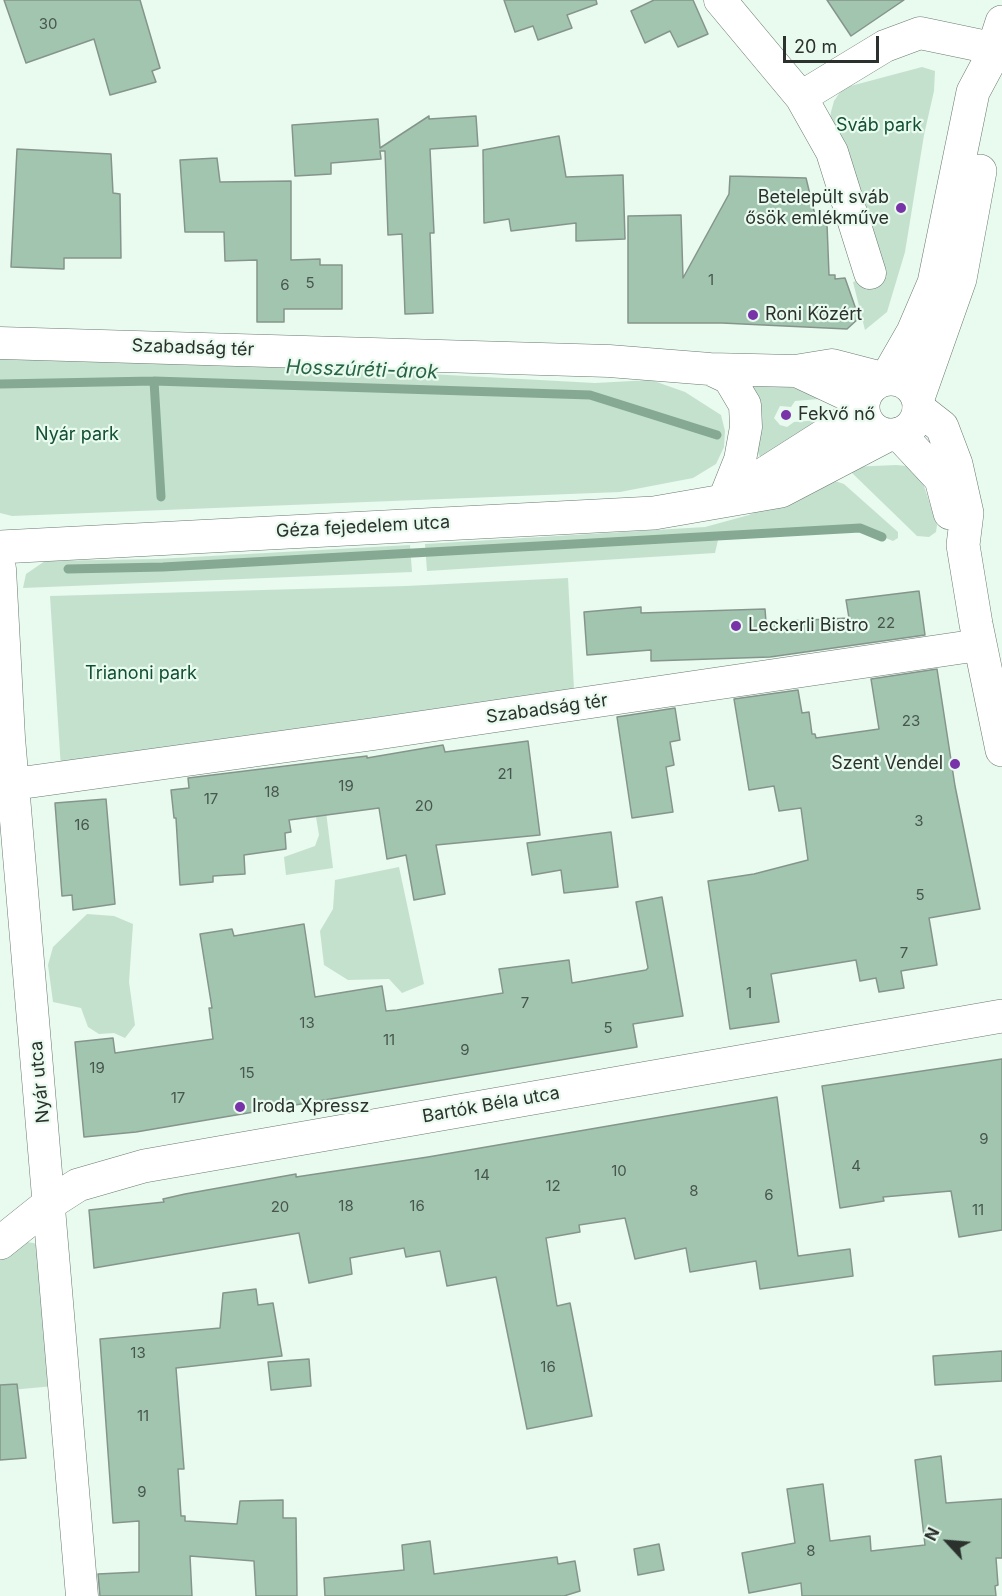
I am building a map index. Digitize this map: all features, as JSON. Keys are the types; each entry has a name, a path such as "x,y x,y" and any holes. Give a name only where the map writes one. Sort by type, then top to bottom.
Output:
{"main road":[{"path":"893,435 916,420 918,404 960,279 973,92 997,46"},
{"path":"863,407 870,388 886,379 913,332 934,283 966,186"},
{"name":"Szabadság tér","path":"886,379 904,382 918,404 942,427 956,464 967,513 963,545 979,645"},
{"name":"Szabadság tér","path":"863,407 867,423 876,431 893,435 941,479 956,534 963,545"},
{"name":"Géza fejedelem utca","path":"724,500 863,407"},
{"name":"Géza fejedelem utca","path":"0,547 654,513 781,491 893,435"},
{"path":"979,645 1002,750"},
{"name":"Bartók Béla utca","path":"0,1243 50,1203 78,1185 144,1166 1002,1016"}],"street":[{"path":"720,0 801,97 831,152 870,273"},
{"path":"801,97 885,46 920,33 997,46"},
{"name":"Szabadság tér","path":"0,343 597,361 710,369 795,371 832,365 886,379"},
{"path":"710,369 729,378 744,405 746,427 740,460 724,500"},
{"name":"Szabadság tér","path":"795,371 828,383 863,407"},
{"name":"Nyár utca","path":"0,568 4,738 14,784 82,1596"},
{"name":"Szabadság tér","path":"14,784 374,734 979,645"}],"green space":[{"name":"Sváb park","path":"922,67 935,71 934,91 924,135 905,252 887,312 865,330 853,282 878,274 829,127 831,112 834,101 843,88"},
{"name":"Nyár park","path":"0,357 208,362 595,383 651,380 685,392 721,415 725,431 724,447 716,464 693,478 620,492 12,516 0,513"},
{"path":"752,386 786,386 818,394 819,399 795,401 791,407 780,406 774,418 780,425 787,427 794,422 820,420 761,458 754,447 749,388"},
{"path":"907,466 923,483 937,525 936,532 929,537 917,536 850,471 851,467"},
{"path":"829,479 844,484 898,532 898,538 893,541 869,531 718,540 715,553 427,571 425,544 705,527 749,515"},
{"path":"410,545 412,572 23,588 26,574 45,561 157,559"},
{"name":"Trianoni park","path":"568,578 574,689 61,769 50,596 406,586"},
{"path":"320,763 333,868 286,875 284,857 315,846 319,835 308,769"},
{"path":"399,867 424,984 402,993 389,979 348,980 324,965 320,931 333,909 335,880"},
{"path":"87,914 114,916 133,924 129,982 135,1025 125,1038 114,1033 99,1034 88,1027 81,1008 53,1002 48,965 53,947"},
{"path":"26,1242 34,1243 40,1249 54,1386 0,1391 0,1260"}],"building":[{"path":"4,0 140,0 160,68 152,71 156,82 110,95 94,39 26,63"},
{"path":"504,0 596,0 597,4 567,15 572,28 538,40 533,26 515,32"},
{"path":"654,0 693,0 708,34 678,47 670,31 645,43 631,11"},
{"path":"827,0 904,0 851,36"},
{"path":"429,116 429,119 476,116 478,146 430,149 434,233 430,233 433,313 405,314 402,234 388,235 385,151 380,151 381,159 331,163 331,174 295,176 292,125 378,119 380,148"},
{"path":"559,136 566,177 623,175 625,239 576,241 576,223 511,231 509,219 484,223 483,150"},
{"path":"17,149 111,154 113,193 120,194 121,258 64,258 64,269 11,267"},
{"path":"217,158 220,182 291,181 291,260 320,259 320,265 342,265 342,309 284,309 284,322 257,322 257,260 225,261 224,232 185,232 180,160"},
{"path":"730,176 806,178 817,223 827,224 829,275 835,275 835,279 845,278 859,318 847,329 722,323 628,323 628,216 681,215 683,278 729,194"},
{"path":"919,591 925,635 770,657 651,661 651,650 587,655 584,612 641,607 641,613 765,609 766,622 849,618 846,600"},
{"path":"937,669 955,786 980,909 929,918 937,965 901,971 904,988 879,992 876,978 860,981 856,960 771,974 779,1022 730,1029 708,881 754,874 808,860 801,808 779,811 774,786 749,790 734,699 798,690 802,713 809,712 812,734 815,734 816,738 879,729 871,679"},
{"path":"675,708 680,740 670,742 674,765 666,767 673,812 632,818 617,717"},
{"path":"528,741 540,835 436,845 445,894 414,900 406,855 387,859 379,808 289,820 291,832 285,833 286,849 244,855 245,874 213,876 213,882 180,885 176,818 174,818 171,790 189,788 188,778 367,756 367,758 443,745 445,752"},
{"path":"106,799 115,904 73,910 72,895 62,896 55,803"},
{"path":"611,832 618,887 564,893 561,870 532,875 527,843"},
{"path":"662,897 683,1016 633,1024 637,1047 136,1132 84,1137 75,1042 113,1038 115,1053 213,1039 209,1008 212,1008 200,934 232,929 234,936 304,924 315,997 382,986 386,1011 503,993 499,969 569,960 572,983 646,970 648,968 636,902"},
{"path":"1002,1059 1002,1230 959,1237 951,1191 883,1197 884,1201 840,1208 822,1086"},
{"path":"777,1097 798,1256 850,1249 853,1276 760,1289 756,1261 690,1272 686,1248 635,1259 625,1218 579,1225 580,1232 546,1238 557,1306 570,1303 592,1416 527,1429 496,1277 447,1286 440,1251 406,1257 404,1248 350,1258 352,1274 309,1283 299,1233 94,1268 89,1210 164,1202 163,1199 185,1194 296,1174 296,1177 428,1157"},
{"path":"256,1289 258,1305 273,1303 282,1356 176,1368 184,1469 178,1469 181,1516 185,1516 185,1521 237,1524 240,1501 283,1500 283,1518 296,1518 297,1596 256,1596 254,1561 190,1556 192,1596 100,1596 98,1574 139,1572 139,1521 113,1523 100,1339 220,1328 223,1293"},
{"path":"1002,1351 1002,1381 935,1385 933,1356"},
{"path":"309,1359 311,1386 271,1390 268,1362"},
{"path":"17,1384 26,1458 0,1460 0,1385"},
{"path":"941,1456 946,1503 1002,1499 1002,1558 996,1558 998,1585 995,1586 996,1596 802,1596 801,1583 749,1593 742,1553 795,1543 787,1489 823,1484 830,1541 870,1536 871,1551 925,1545 915,1460"},
{"path":"430,1541 434,1574 557,1557 558,1564 575,1561 580,1591 564,1596 325,1596 324,1578 404,1570 402,1545"},
{"path":"659,1544 664,1570 638,1575 634,1549"}],"waterway":[{"path":"154,381 161,497"},
{"name":"Hosszúréti-árok","path":"0,384 154,381 590,395 717,435"},
{"path":"68,569 163,567 860,528 882,537"}],"place":[{"name":"Betelepült sváb ősök emlékműve","path":"901,208"},
{"name":"Roni Közért","path":"753,315"},
{"name":"Fekvő nő","path":"786,415"},
{"name":"Leckerli Bistro","path":"736,626"},
{"name":"Szent Vendel","path":"955,764"},
{"name":"Iroda Xpressz","path":"240,1107"}]}
